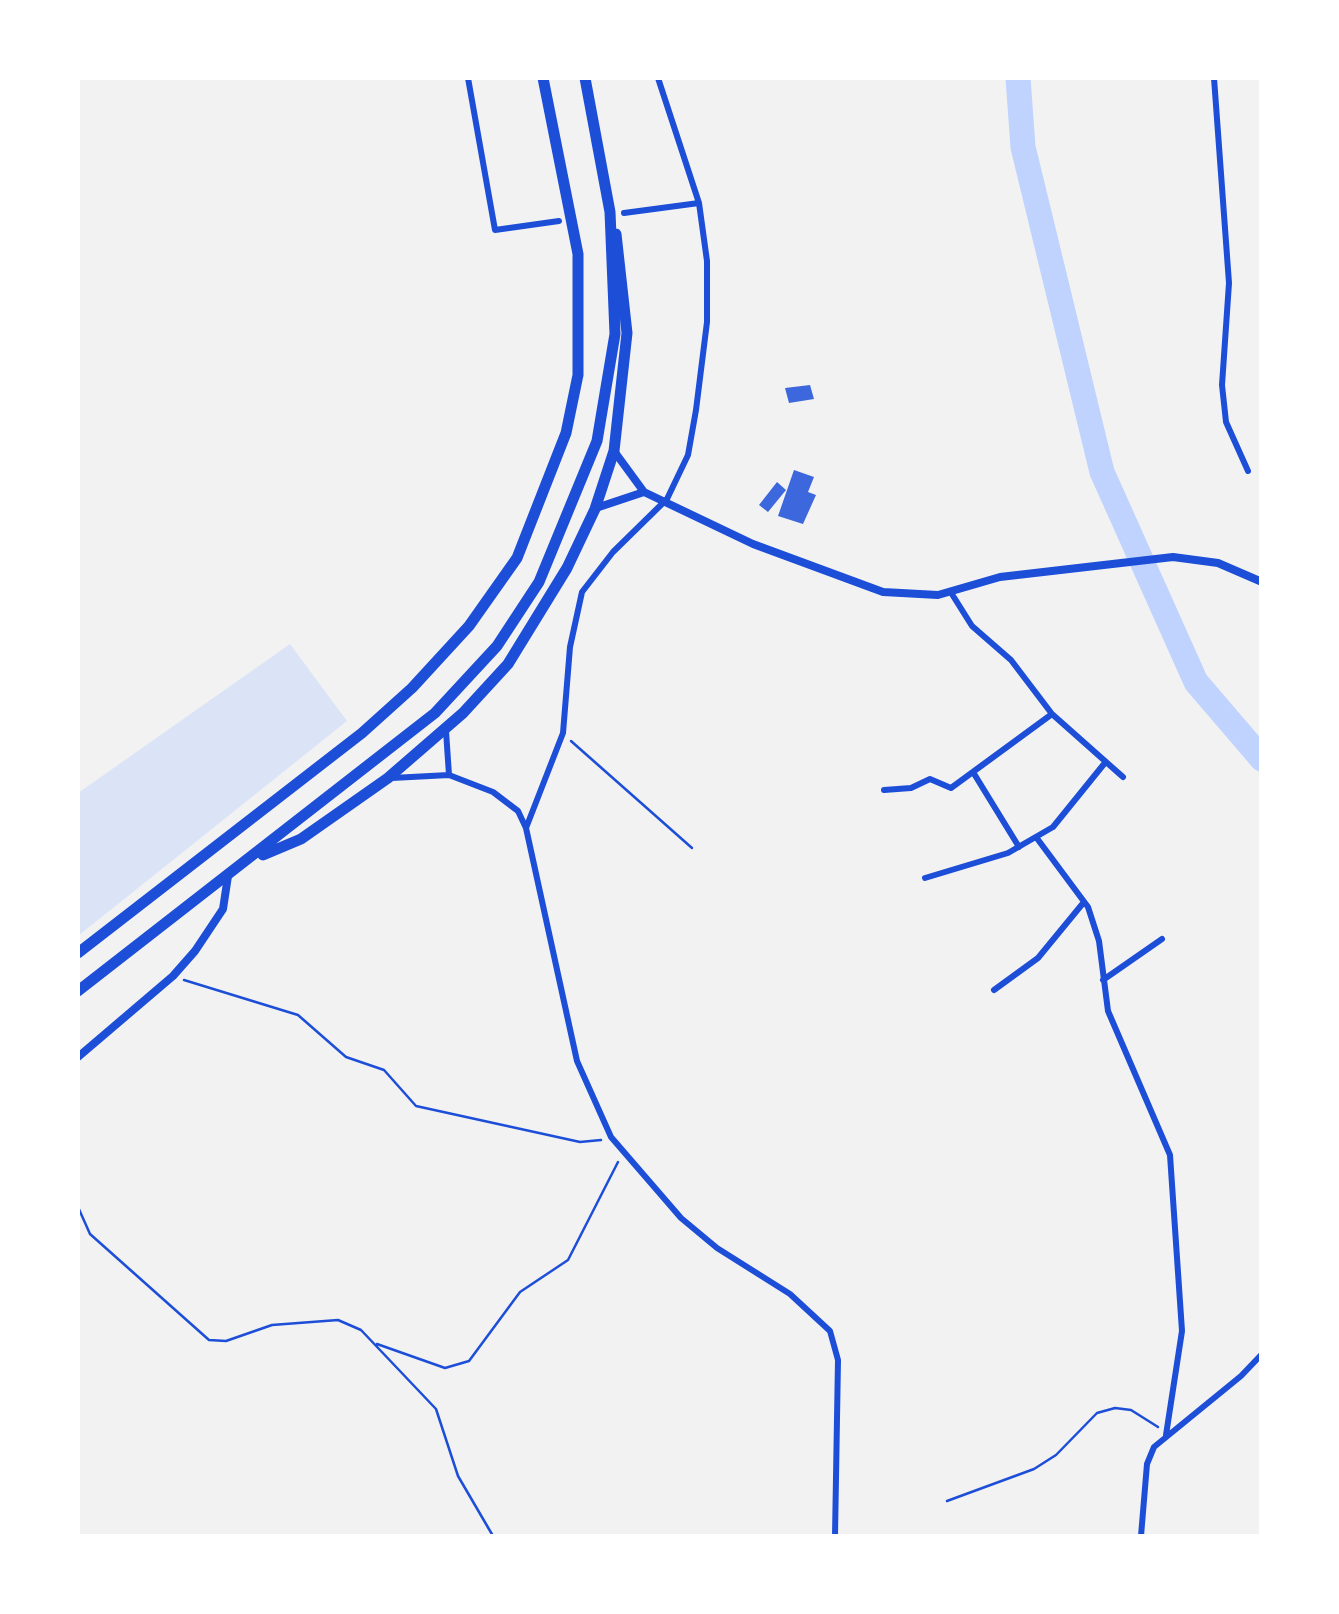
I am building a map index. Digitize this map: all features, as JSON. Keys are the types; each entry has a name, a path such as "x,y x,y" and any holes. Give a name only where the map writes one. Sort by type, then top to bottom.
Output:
{"highway":[{"path":"78,953 400,699 469,626 517,558 566,433 578,375 578,254 543,78"},
{"path":"250,860 301,839 388,778 446,728 508,664 567,568 595,509 614,451 627,333 624,278 585,78"},
{"path":"78,990 435,713 497,646 539,582 582,484 604,413 615,334 610,212"}],"street":[{"path":"468,78 495,230 559,222"},
{"path":"526,828 563,734 570,647 582,592 613,552 667,500 688,454 706,322 707,261 700,204 658,78"},
{"path":"1214,78 1229,283 1222,385 1226,422 1248,470"},
{"path":"624,213 700,204"},
{"path":"614,451 644,492 754,544 858,586 904,596 950,592 1000,577 1173,557 1218,562 1262,582"},
{"path":"595,509 644,492"},
{"path":"950,592 972,626 1011,660 1052,714 1104,764 1123,776"},
{"path":"884,790 911,788 930,779 951,788 1052,714"},
{"path":"446,728 449,774"},
{"path":"925,878 1019,847 1052,827 1104,764"},
{"path":"973,772 1019,847"},
{"path":"388,778 449,774 502,797 518,811 526,828 577,1061 612,1137 702,1236 790,1294 830,1330 838,1360 835,1536"},
{"path":"1036,837 1084,902 1099,941 1108,1011 1170,1154 1182,1331 1166,1436"},
{"path":"78,1057 172,976 216,924 228,876"},
{"path":"994,990 1038,958 1084,902"},
{"path":"1102,981 1162,939"},
{"path":"1141,1536 1146,1464 1154,1447 1242,1376 1262,1354"}],"path":[{"path":"563,734 692,848"},
{"path":"172,976 298,1015 346,1057 384,1070 416,1106 590,1144 612,1137"},
{"path":"376,1343 433,1366 455,1368 469,1360 520,1292 568,1260 622,1152"},
{"path":"78,1207 90,1234 208,1340 226,1341 272,1324 350,1322 376,1343 436,1409 458,1476 493,1536"},
{"path":"947,1501 1034,1470 1056,1455 1097,1413 1115,1408 1148,1417 1166,1436"}],"shaded area":[{"path":"290,644 347,721 78,936 78,793"}],"building":[{"path":"810,385 814,399 789,403 785,388"},
{"path":"794,470 814,477 808,492 816,495 803,524 778,516"},
{"path":"777,482 786,490 768,512 759,505"}],"waterway":[{"path":"1018,78 1023,147 1102,472 1196,682 1262,759"}]}
